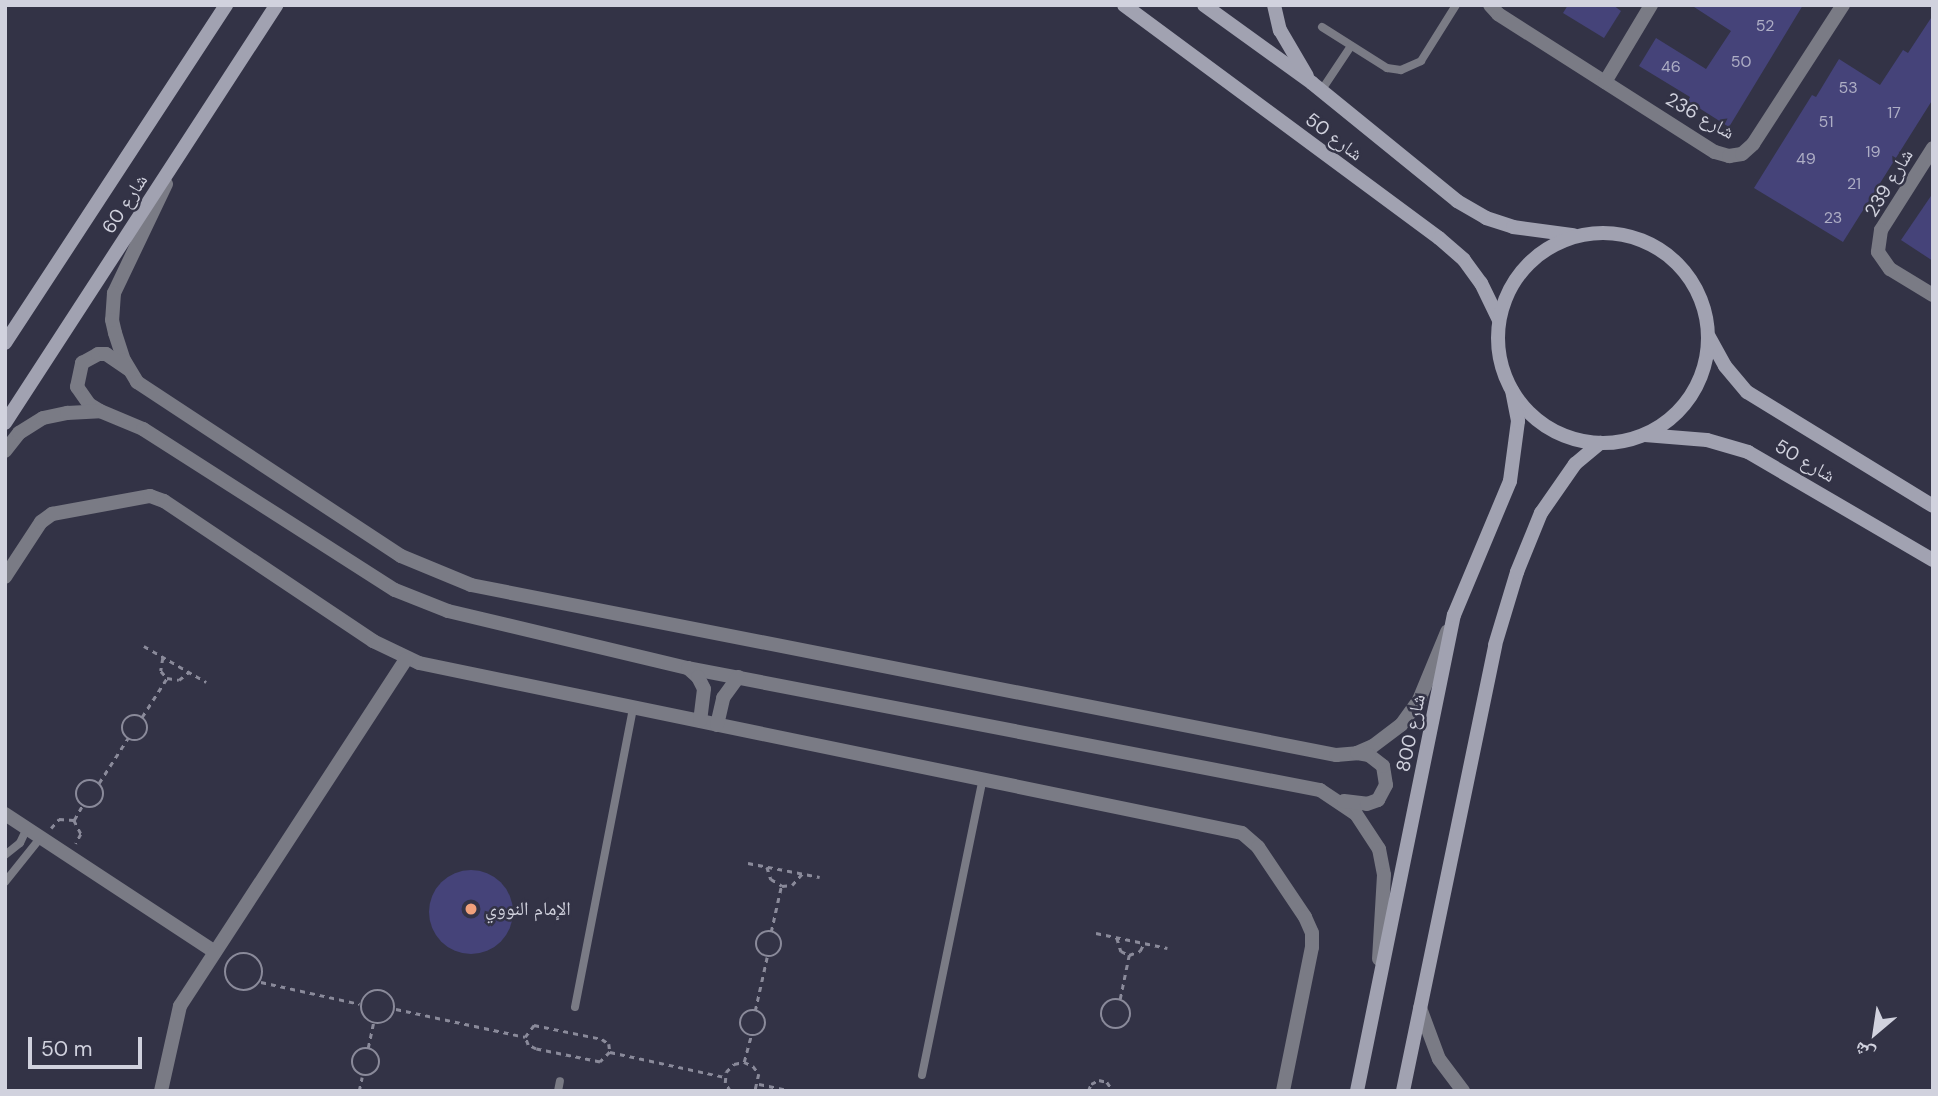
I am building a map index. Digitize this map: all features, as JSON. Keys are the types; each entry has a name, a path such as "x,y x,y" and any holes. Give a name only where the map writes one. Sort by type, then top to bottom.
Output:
{"main road":[{"name":"شارع 60","path":"5,343 226,5"},
{"name":"شارع 60","path":"5,423 276,5"},
{"name":"شارع 50","path":"1124,5 1439,238 1464,260 1481,283 1499,320"},
{"name":"شارع 50","path":"1204,5 1316,87 1457,201 1513,227 1577,236"},
{"path":"1274,5 1287,45 1316,87"},
{"path":"1601,233 1624,235 1646,242 1666,254 1683,270 1696,289 1705,311 1708,334 1703,370 1692,394 1674,415 1644,435 1600,443 1573,439 1549,428 1528,412 1512,391 1502,368 1498,344 1499,320 1510,287 1526,266 1546,250 1577,236 1601,233"},
{"name":"شارع 50","path":"1708,334 1725,366 1747,392 1933,506"},
{"name":"شارع 800","path":"1357,1091 1454,615 1510,481 1518,421 1512,391"},
{"name":"شارع 50","path":"1644,435 1707,440 1748,452 1933,560"},
{"path":"1403,1091 1494,645 1517,572 1547,504 1575,464 1600,443"}],"street":[{"name":"شارع 236","path":"1490,5 1498,14 1715,152 1728,156 1742,154 1753,144 1843,5"},
{"path":"1605,82 1651,5"},
{"name":"شارع 239","path":"1933,148 1881,230 1878,252 1890,269 1933,296"},
{"path":"183,149 114,293 112,320 137,382 401,556 471,585 1336,755 1357,752 1386,737 1412,713 1454,615"},
{"path":"130,369 106,354 98,354 82,363 77,387 89,404 100,411 143,429 395,590 419,601 498,623 688,668 1320,790 1339,800 1356,814 1379,849 1384,875 1377,988"},
{"path":"5,450 19,433 43,418 67,412 100,411"},
{"path":"5,576 41,522 52,514 150,496 164,501 373,641 405,659 1234,830 1254,841 1305,917 1312,933 1312,947 1283,1091"},
{"path":"161,1091 175,1018 405,659"},
{"path":"688,668 698,677 704,689 700,721"},
{"path":"718,724 723,698 738,677"},
{"path":"1339,800 1367,804 1378,800 1386,785 1383,766 1369,755 1357,752"},
{"path":"5,814 215,952"},
{"path":"1420,1008 1439,1059 1463,1091"}],"lane":[{"path":"1322,27 1387,68 1408,69 1421,61 1456,5"},
{"path":"1316,87 1351,46"},
{"path":"575,1007 633,708"},
{"path":"922,1076 983,779"},
{"path":"5,855 20,843 27,828"},
{"path":"5,882 42,838"},
{"path":"558,1091 560,1080"}],"path":[{"path":"144,646 206,682"},
{"path":"163,657 161,671 167,678 179,681 189,672"},
{"path":"142,717 167,678"},
{"path":"129,716 142,717 148,728 146,736 135,741 128,738 122,731 124,722 129,716"},
{"path":"99,783 128,738"},
{"path":"90,780 99,783 104,794 102,802 95,807 82,806 77,799 78,787 90,780"},
{"path":"74,820 82,806"},
{"path":"42,838 59,819 74,820"},
{"path":"69,856 81,834 74,820"},
{"path":"748,863 820,877"},
{"path":"767,867 771,879 782,886 796,882 802,874"},
{"path":"771,932 782,886"},
{"path":"771,932 780,937 781,948 776,955 767,957 759,952 756,943 761,934 771,932"},
{"path":"1096,933 1167,948"},
{"path":"1118,938 1121,951 1129,955 1140,951 1144,943"},
{"path":"261,982 263,968 256,957 237,953 227,961 224,975 231,987 250,990 261,982 361,1004"},
{"path":"1120,999 1129,955"},
{"path":"755,1011 767,957"},
{"path":"380,989 394,998 396,1009 385,1023 373,1023 363,1016 361,1004 366,995 380,989"},
{"path":"1120,999 1130,1006 1131,1018 1126,1027 1110,1029 1102,1021 1101,1011 1110,1000 1120,999"},
{"path":"396,1009 525,1037 531,1048 600,1062 610,1052"},
{"path":"755,1011 762,1015 765,1027 760,1034 751,1036 741,1029 740,1021 745,1013 755,1011"},
{"path":"368,1048 373,1023"},
{"path":"525,1037 534,1026 602,1039 609,1044 610,1052"},
{"path":"744,1062 751,1036"},
{"path":"368,1048 376,1052 380,1065 371,1075 362,1076 352,1068 352,1059 356,1051 368,1048"},
{"path":"610,1052 725,1077"},
{"path":"730,1091 725,1077 729,1067 744,1062"},
{"path":"744,1062 757,1070 759,1084 755,1091"},
{"path":"359,1091 362,1076"},
{"path":"1088,1091 1091,1084 1099,1080 1107,1082 1113,1091"},
{"path":"759,1084 793,1091"}],"building":[{"path":"1568,5 1613,5 1621,11 1604,38 1563,13"},
{"path":"1691,5 1803,5 1729,127 1688,101 1690,97 1639,66 1656,38 1706,69 1731,31"},
{"path":"1933,15 1933,99 1843,242 1754,188 1812,95 1816,97 1839,59 1880,85 1903,50 1908,53"},
{"path":"1933,193 1933,261 1901,240"},
{"name":"الإمام النووي","path":"471,870 487,873 506,889 513,912 510,928 494,947 471,954 455,951 436,935 429,912 432,896 448,877"}],"place":[{"name":"الإمام النووي","path":"471,909"}]}
